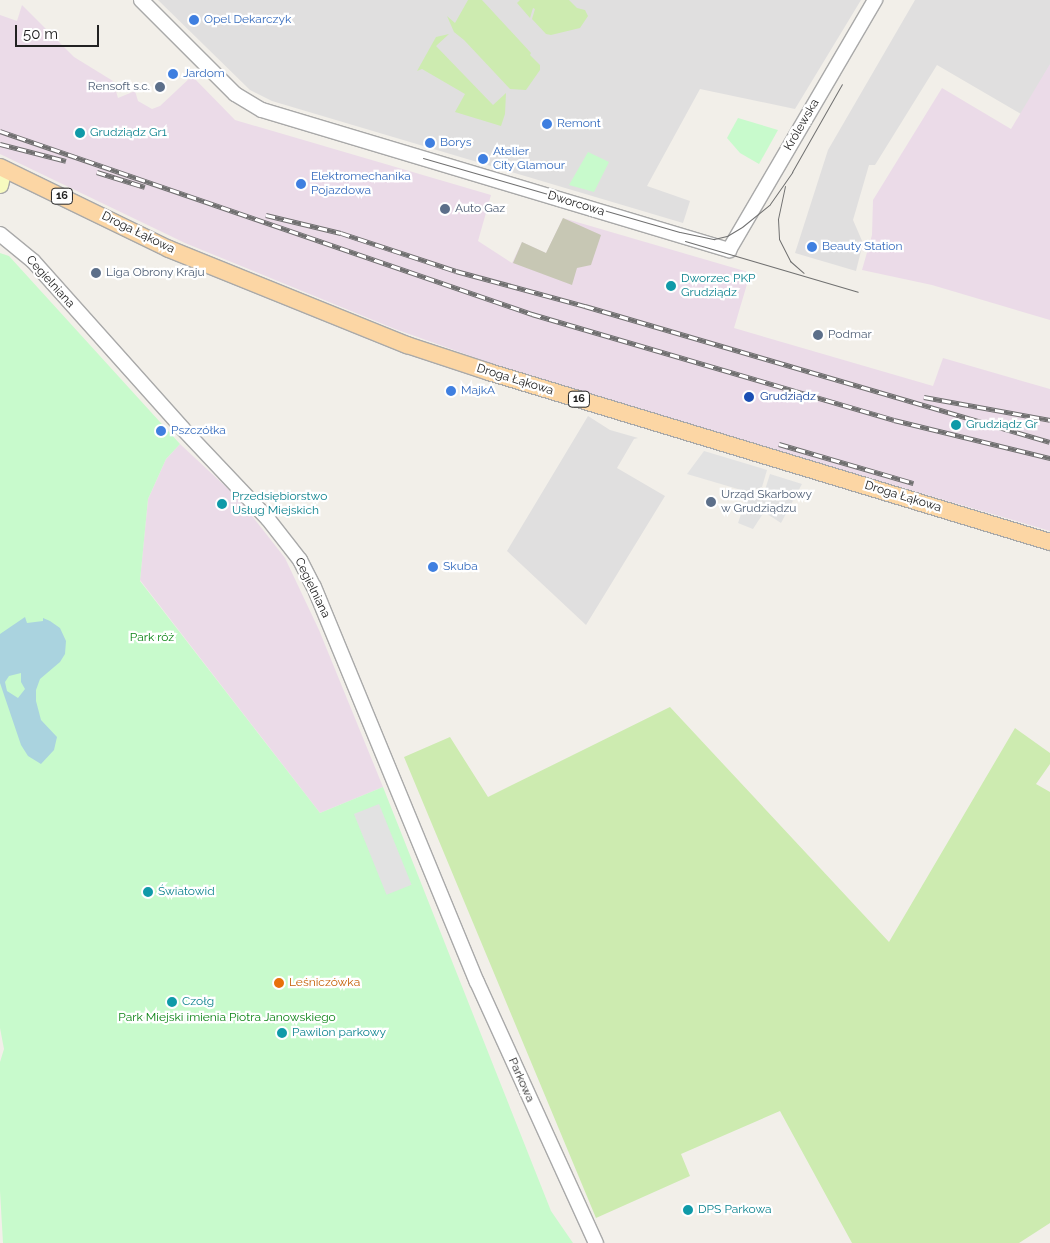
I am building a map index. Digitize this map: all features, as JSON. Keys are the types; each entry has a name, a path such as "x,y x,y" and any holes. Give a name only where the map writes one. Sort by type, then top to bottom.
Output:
{"main road":[{"path":"0,184 2,168"},
{"name":"Droga Łąkowa","path":"2,168 169,248 407,345 489,372 1050,542"}],"street":[{"name":"Dworcowa","path":"141,0 235,94 250,104 292,120 729,250"},
{"name":"Królewska","path":"729,250 875,0"},
{"name":"Cegielniana","path":"0,234 33,261 115,356 268,519 300,560 314,587 450,915"},
{"name":"Parkowa","path":"450,915 477,982 596,1243"}],"shaded area":[{"path":"158,0 861,0 795,109 700,89 647,186 690,201 683,223 272,101 250,90"},
{"path":"915,0 1050,0 1050,65 1021,114 937,65 875,165 869,165 853,220 863,243 856,271 795,253 828,150"},
{"path":"22,5 74,57 113,81 118,98 135,91 138,101 152,109 160,106 192,76 235,120 491,195 478,241 512,263 522,242 546,253 563,218 748,272 750,274 734,328 933,386 943,358 1050,389 1050,531 610,402 524,375 395,329 185,243 0,154 0,15 17,21"},
{"path":"1050,64 1050,320 932,285 862,270 872,235 873,200 942,88 1011,129"},
{"path":"563,218 601,235 591,265 577,268 572,285 513,263 522,242 546,253"},
{"path":"588,416 610,430 638,438 634,439 617,468 665,496 586,625 507,551"},
{"path":"180,444 238,498 285,558 319,630 383,787 320,813 140,580 148,499 166,459"},
{"path":"704,451 767,470 762,487 748,492 687,474"},
{"path":"770,474 802,484 781,523 764,512 753,529 738,523 746,499 764,493"},
{"path":"379,804 412,885 387,895 354,814"}],"green space":[{"path":"468,0 482,0 540,65 540,70 526,90 510,89 464,40 454,32 447,16 455,23"},
{"path":"520,0 569,0 577,8 585,10 588,16 580,28 551,35 546,34 532,19 535,9 533,8 530,18 517,3"},
{"path":"449,34 436,46 493,105 506,93 505,114 501,126 455,112 465,94 422,69 417,71 436,37"},
{"path":"738,118 778,130 759,164 740,153 727,138"},
{"path":"588,152 609,162 594,192 569,185"},
{"name":"Park Miejski imienia Piotra Janowskiego","path":"0,253 9,256 180,444 166,459 148,499 140,581 320,813 383,787 551,1211 573,1243 3,1243 0,1191 0,1062 4,1049 0,1028"},
{"path":"670,707 889,942 1015,728 1050,753 1050,764 1036,784 1050,792 1050,1223 1019,1243 852,1243 780,1111 681,1154 690,1176 596,1218 404,757 450,737 488,797"}],"water":[{"path":"25,617 27,623 43,621 43,618 60,628 66,641 65,654 60,662 40,679 36,690 36,701 41,720 57,737 54,750 41,764 28,756 21,745 0,683 0,634","holes":["21,673 21,682 25,689 18,698 7,691 5,682 9,676"]}],"tram line":[{"path":"423,158 680,232 714,239 727,236 742,227 770,204 792,172 842,84"},
{"path":"785,186 778,219 779,239 790,261 804,273"},
{"path":"685,241 858,292"}],"railway":[{"path":"0,131 532,314 894,420 1050,458"},
{"path":"0,144 66,161"},
{"path":"97,172 145,187"},
{"path":"266,215 341,233 456,271 585,306 1050,442"},
{"path":"924,397 1050,420"},
{"path":"779,444 913,483"}],"place":[{"name":"Opel Dekarczyk","path":"194,20"},
{"name":"Jardom","path":"173,74"},
{"name":"Rensoft s.c.","path":"160,87"},
{"name":"Remont","path":"547,124"},
{"name":"Grudziądz Gr1","path":"80,133"},
{"name":"Borys","path":"430,143"},
{"name":"Atelier City Glamour","path":"483,159"},
{"name":"Elektromechanika Pojazdowa","path":"301,184"},
{"name":"Auto Gaz","path":"445,209"},
{"name":"Beauty Station","path":"812,247"},
{"name":"Liga Obrony Kraju","path":"96,273"},
{"name":"Dworzec PKP Grudziądz","path":"671,286"},
{"name":"Podmar","path":"818,335"},
{"name":"MajkA","path":"451,391"},
{"name":"Grudziądz","path":"749,397"},
{"name":"Grudziądz Gr","path":"956,425"},
{"name":"Pszczółka","path":"161,431"},
{"name":"Urząd Skarbowy w Grudziądzu","path":"711,502"},
{"name":"Przedsiębiorstwo Usług Miejskich","path":"222,504"},
{"name":"Skuba","path":"433,567"},
{"name":"Światowid","path":"148,892"},
{"name":"Leśniczówka","path":"279,983"},
{"name":"Czołg","path":"172,1002"},
{"name":"Pawilon parkowy","path":"282,1033"},
{"name":"DPS Parkowa","path":"688,1210"}],"park label":[{"name":"Park róż","path":"152,638"}]}
